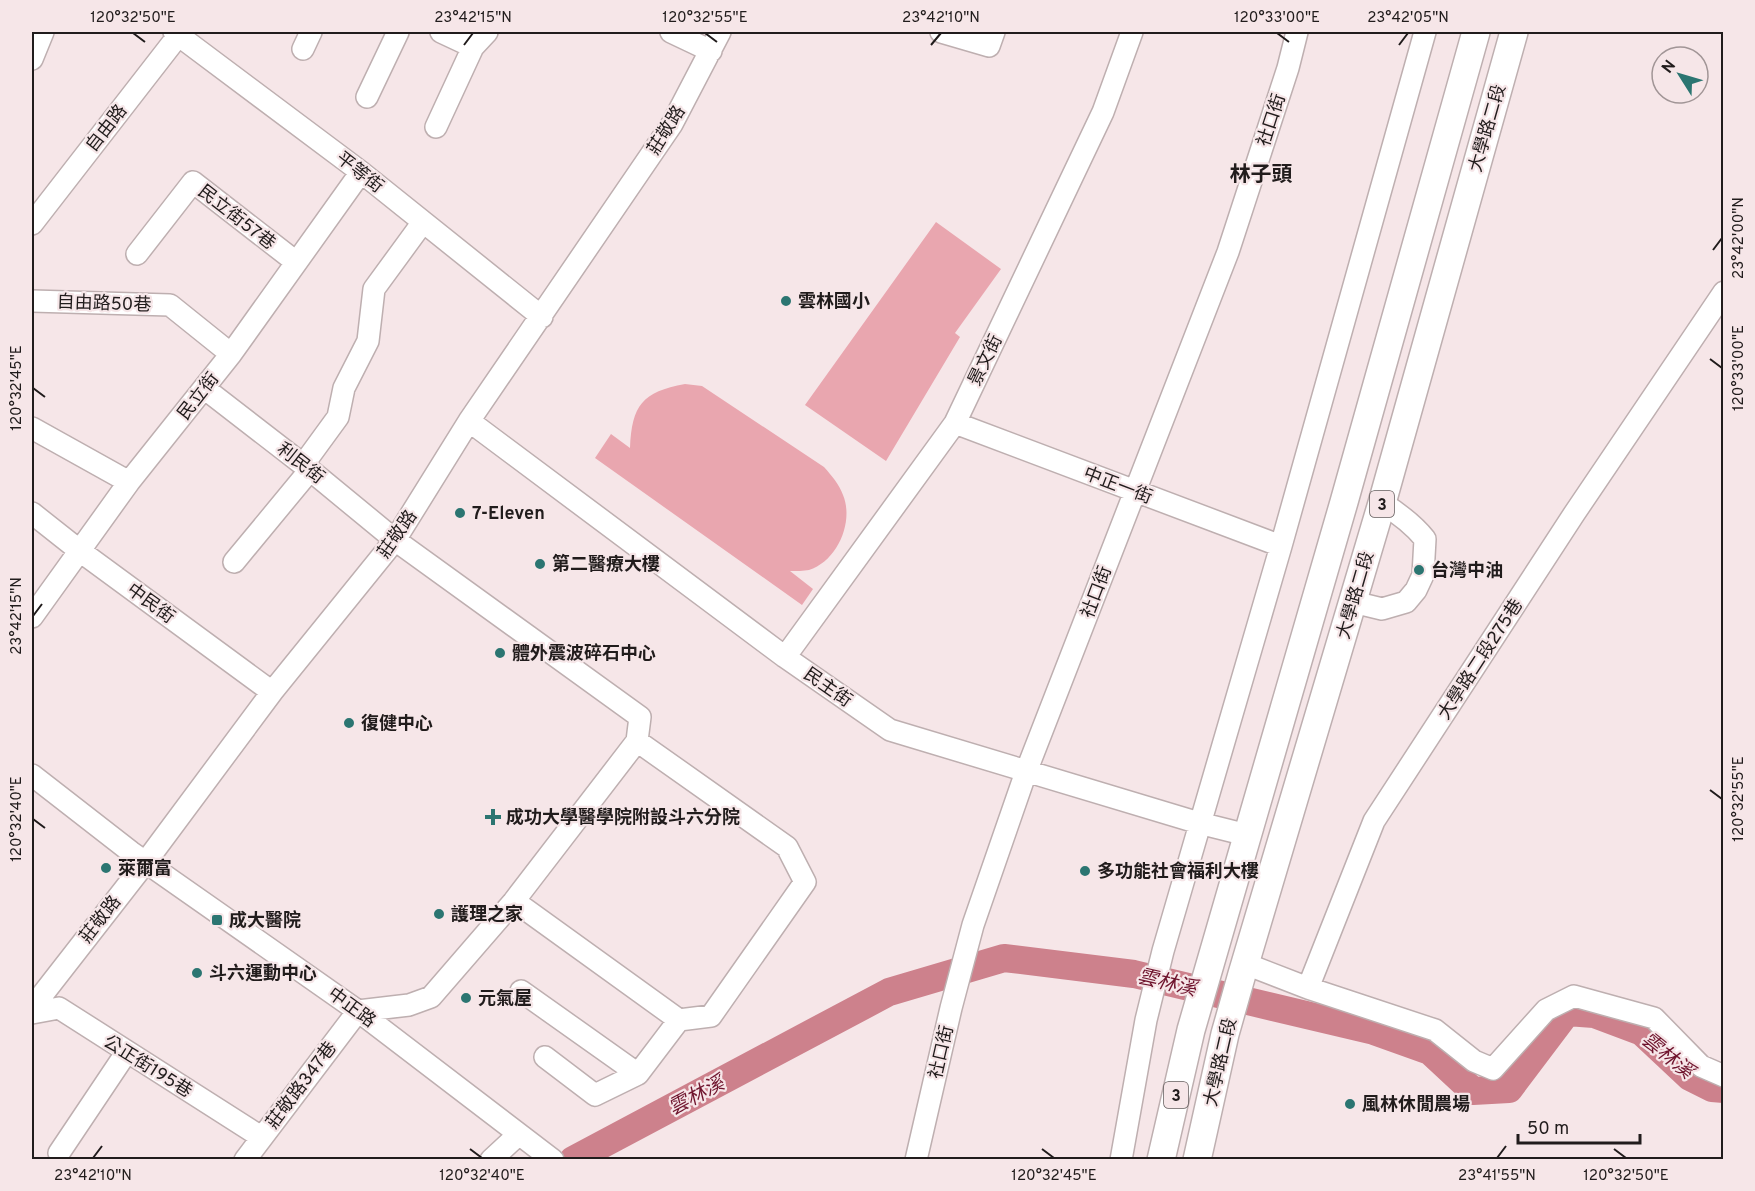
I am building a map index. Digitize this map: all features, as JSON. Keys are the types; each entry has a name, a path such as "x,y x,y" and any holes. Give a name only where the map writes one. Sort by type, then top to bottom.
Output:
{"main road":[{"name":"大學路二段","path":"1161,1160 1191,1030 1476,32"},
{"name":"大學路二段","path":"1197,1160 1225,1034 1382,503 1514,32"},
{"path":"1305,637 1339,649"}],"street":[{"path":"32,59 43,32"},
{"path":"367,97 398,32"},
{"path":"441,32 473,47"},
{"path":"436,127 473,47 487,32"},
{"path":"671,32 711,51"},
{"name":"莊敬路","path":"32,1008 145,863 272,692 395,540 469,421 672,124 720,32"},
{"path":"941,32 989,46 994,32"},
{"name":"景文街","path":"785,657 955,423 1103,112 1132,32"},
{"name":"社口街","path":"916,1160 951,1008 973,925 1026,772 1228,252 1288,68 1297,32"},
{"path":"1121,1160 1146,1020 1163,951 1281,546 1425,32"},
{"name":"平等街","path":"178,33 361,172 542,317"},
{"name":"自由路","path":"32,224 178,33"},
{"name":"民立街","path":"32,617 129,482 231,354 361,172"},
{"name":"民立街57巷","path":"137,254 193,182 296,262"},
{"path":"234,562 307,467 338,417 344,388 368,341 374,289 423,222"},
{"name":"大學路二段275巷","path":"1308,988 1374,821 1574,514 1724,292"},
{"name":"自由路50巷","path":"32,301 170,305 231,354"},
{"name":"利民街","path":"204,388 307,467 395,540 640,717 637,741"},
{"name":"民主街","path":"469,421 785,657 890,730 1199,824 1247,835"},
{"name":"中正一街","path":"955,423 1281,546"},
{"path":"32,428 129,482"},
{"path":"1353,602 1382,609 1406,602 1416,590 1423,576 1425,539 1400,514 1382,503"},
{"name":"中民街","path":"32,513 272,692"},
{"path":"358,1011 409,1005 431,997 514,901 637,741 787,847 805,882 711,1016 679,1020 514,901"},
{"name":"中正路","path":"33,779 145,863 358,1011 545,1154"},
{"path":"1244,969 1436,1030 1474,1061 1493,1069 1546,1010 1574,996 1654,1018 1701,1066 1724,1076"},
{"path":"522,991 638,1074"},
{"name":"公正街195巷","path":"32,1012 59,1008 126,1053 261,1137"},
{"name":"莊敬路347巷","path":"245,1160 358,1011"},
{"path":"545,1057 595,1095 638,1074 679,1020"},
{"path":"59,1153 126,1053"},
{"path":"491,1160 519,1134"}],"shaded area":[{"path":"936,222 1001,269 955,333 960,337 886,461 805,405"},
{"path":"685,384 702,386 824,467 839,487 846,505 845,528 841,539 828,558 819,565 809,570 790,571 813,589 802,605 595,458 611,434 630,448 633,421 642,403 659,391"}],"waterway":[{"name":"雲林溪","path":"573,1160 889,992 1004,958 1134,974 1374,1031 1430,1051 1473,1091 1509,1089 1567,1012 1594,1014 1642,1032 1690,1077 1712,1088 1724,1089"}],"place":[{"name":"雲林國小","path":"786,301"},
{"name":"7-Eleven","path":"460,513"},
{"name":"第二醫療大樓","path":"540,564"},
{"name":"台灣中油","path":"1419,570"},
{"name":"體外震波碎石中心","path":"500,653"},
{"name":"復健中心","path":"349,723"},
{"name":"成功大學醫學院附設斗六分院","path":"493,817"},
{"name":"萊爾富","path":"106,868"},
{"name":"多功能社會福利大樓","path":"1085,871"},
{"name":"護理之家","path":"439,914"},
{"name":"成大醫院","path":"217,920"},
{"name":"斗六運動中心","path":"197,973"},
{"name":"元氣屋","path":"466,998"},
{"name":"風林休閒農場","path":"1350,1104"}],"district":[{"name":"林子頭","path":"1261,174"}]}
